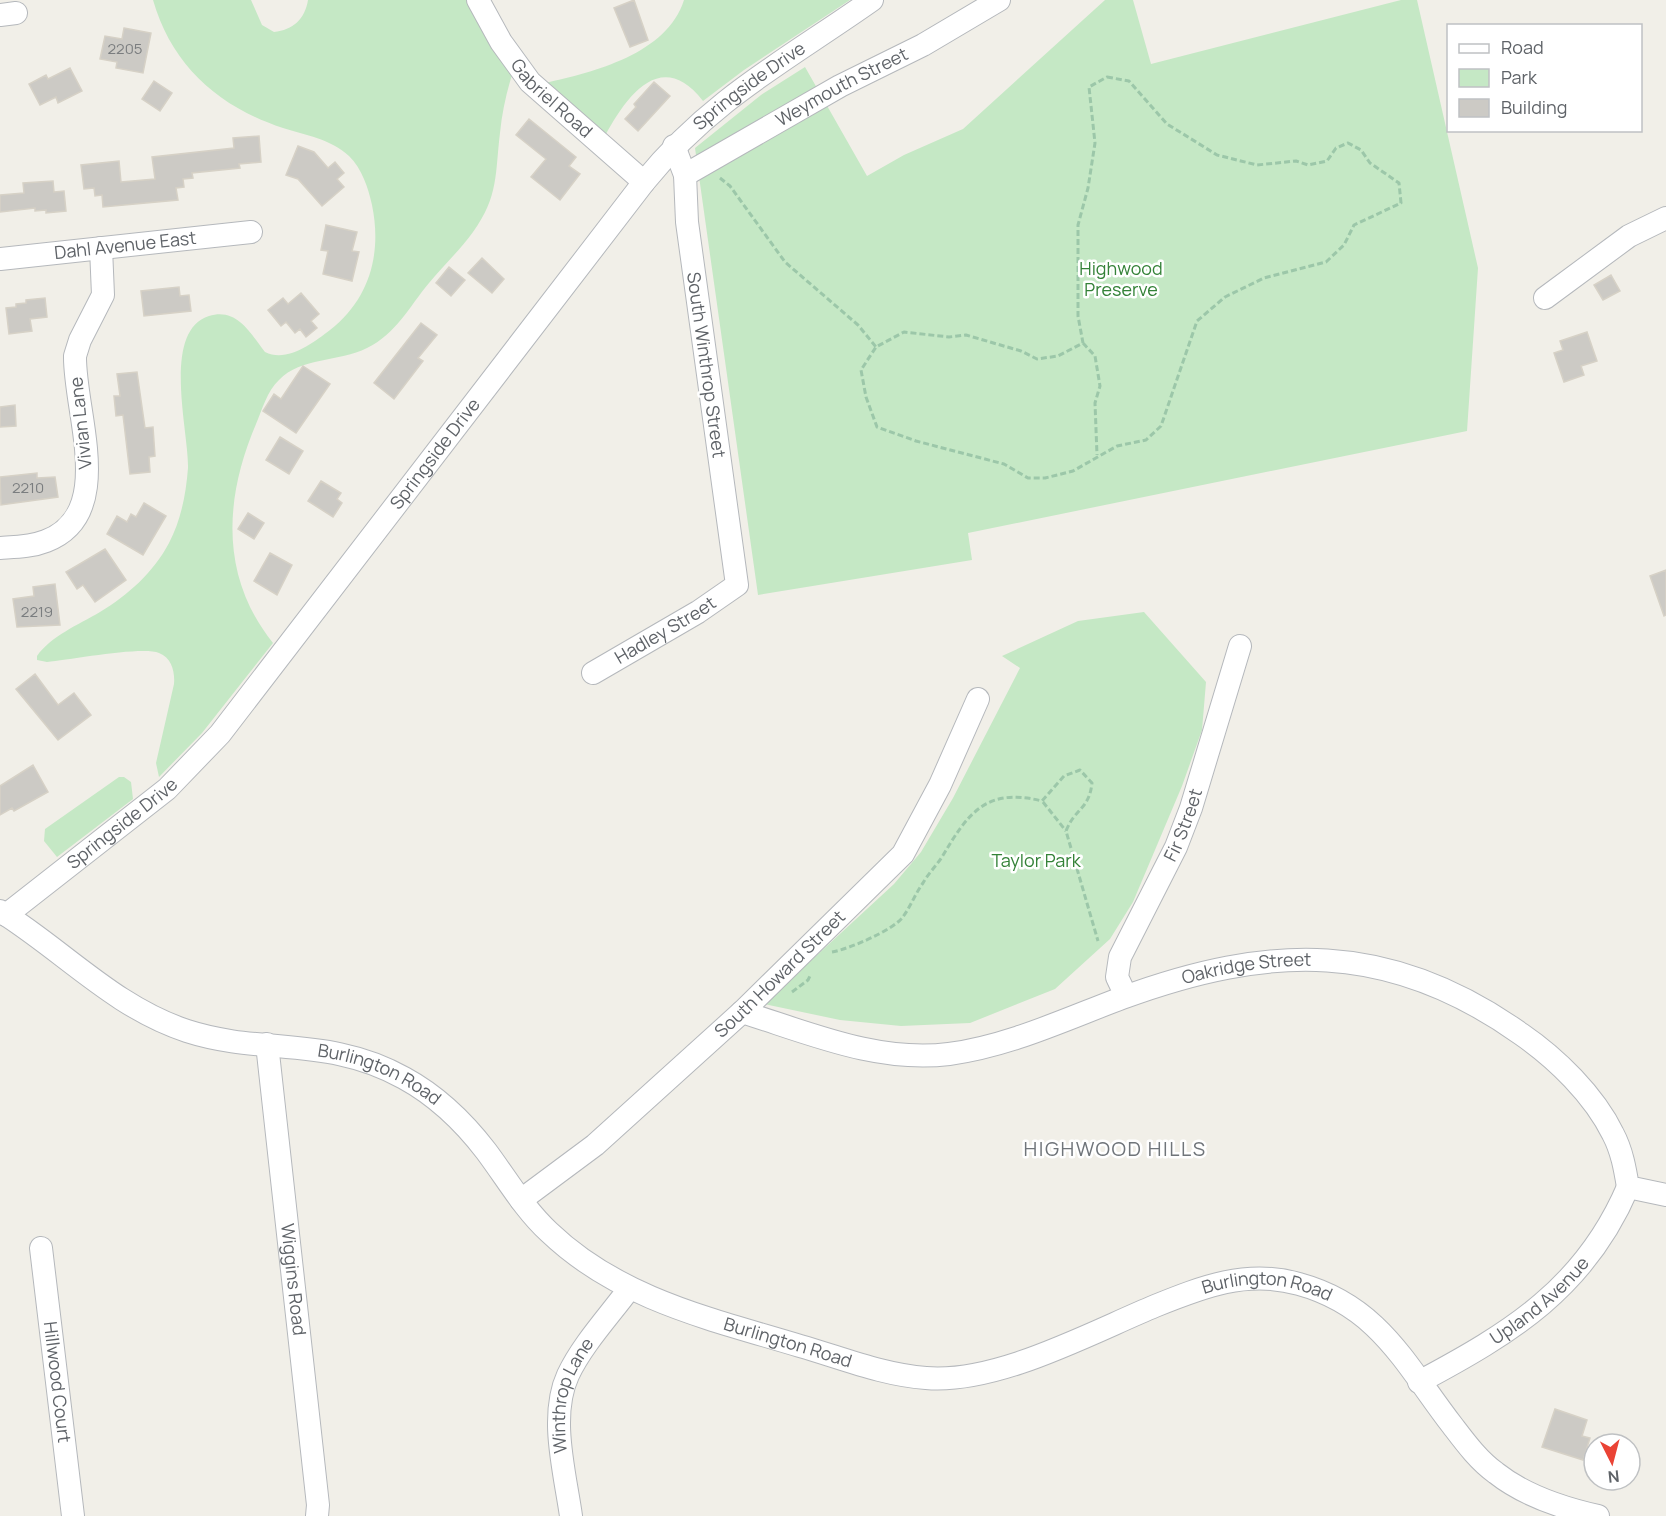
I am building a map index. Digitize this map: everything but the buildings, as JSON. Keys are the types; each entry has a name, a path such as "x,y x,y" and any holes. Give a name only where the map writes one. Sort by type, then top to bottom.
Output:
{"street":[{"name":"Gabriel Road","path":"478,0 501,42 530,82 644,182"},
{"name":"Springside Drive","path":"3,913 166,789 220,734 674,146 735,92 872,0"},
{"name":"Weymouth Street","path":"694,169 840,86 922,45 999,0"},
{"name":"South Winthrop Street","path":"674,146 694,169 687,222 737,585"},
{"path":"1545,298 1629,236 1666,219"},
{"name":"Dahl Avenue East","path":"0,259 251,232"},
{"name":"Vivian Lane","path":"0,548 38,543 55,536 73,521 84,501 87,474 75,356 80,340 103,295 101,248"},
{"name":"Hadley Street","path":"593,673 698,612 737,585"},
{"name":"Fir Street","path":"1126,996 1117,977 1120,957 1176,847 1187,818 1239,646"},
{"name":"South Howard Street","path":"521,1200 595,1145 742,1012 903,854 940,785 978,699"},
{"name":"Burlington Road","path":"3,913 103,988 159,1020 217,1039 322,1049 365,1060 399,1075 430,1094 464,1124 521,1200 548,1231 581,1259 629,1289 671,1307 885,1371 934,1379 966,1377 1008,1367 1219,1282 1243,1278 1280,1280 1324,1293 1372,1321 1471,1450 1495,1473 1524,1491 1557,1506 1598,1516"},
{"name":"Oakridge Street","path":"742,1012 865,1050 916,1056 947,1054 984,1048 1126,996 1220,968 1282,959 1379,968 1427,982 1500,1019 1530,1041 1569,1076 1598,1109 1613,1134 1624,1161 1628,1187"},
{"name":"Wiggins Road","path":"267,1044 318,1505 316,1516"},
{"path":"1628,1187 1666,1195"},
{"name":"Upland Avenue","path":"1419,1382 1483,1348 1528,1317 1557,1292 1614,1220 1628,1187"},
{"name":"Hillwood Court","path":"41,1248 73,1516"},
{"name":"Winthrop Lane","path":"571,1516 560,1430 562,1393 567,1375 629,1289"}],"path":[{"path":"1083,343 1058,356 1037,359 1020,351 966,335 949,337 904,332 876,347 861,370 866,397 877,427 916,441 1004,464 1028,478 1045,478 1073,471 1117,446 1146,440 1161,426 1197,321 1225,297 1264,278 1326,262 1344,245 1354,225 1401,203 1399,183 1370,163 1361,150 1347,142 1336,148 1327,161 1308,165 1296,161 1257,165 1217,155 1167,124 1129,81 1107,76 1089,87 1095,143 1088,188 1078,225 1078,316 1083,343 1095,356 1100,386 1095,404 1097,456"},
{"path":"694,169 730,186 785,262 858,325 876,347"},
{"path":"1042,801 1064,776 1080,770 1092,783 1090,800 1069,822 1066,831"},
{"path":"827,956 867,940 900,920 960,826 976,810 995,799 1023,796 1042,801 1066,831 1098,941"},
{"path":"787,996 808,980 812,971"}],"green space":[{"path":"153,0 251,0 262,25 274,32 287,29 297,22 304,13 308,0 467,0 512,75 503,111 492,195 481,219 468,239 386,335 367,348 345,356 298,367 279,380 268,395 245,452 233,509 233,537 236,564 243,591 256,618 273,643 202,733 159,777 156,763 174,684 173,670 167,658 150,651 122,652 47,662 37,660 37,656 57,637 130,591 148,574 169,543 177,525 186,487 188,468 182,408 182,361 186,341 194,325 209,316 228,315 249,330 265,352 282,355 299,350 344,318 364,289 374,257 375,223 369,192 354,161 334,145 260,119 219,96 201,81 172,45 161,24"},
{"path":"684,0 850,0 744,70 703,101 688,85 673,78 659,78 646,84 623,106 605,136 545,83 606,66 645,47 662,34 675,19"},
{"name":"Highwood Preserve","path":"1105,0 1133,0 1151,64 1401,0 1417,0 1478,268 1467,431 968,533 972,560 758,595 695,148 761,95 805,67 867,176 904,155 963,129"},
{"name":"Taylor Park","path":"1144,612 1206,682 1202,730 1182,786 1133,902 1110,939 1055,989 970,1023 901,1026 840,1020 764,1004 894,884 921,852 953,798 1020,668 1002,656 1078,621"},
{"path":"119,777 124,777 131,782 133,799 57,857 44,841 45,829"}],"district":[{"name":"HIGHWOOD HILLS","path":"1115,1149"}]}
